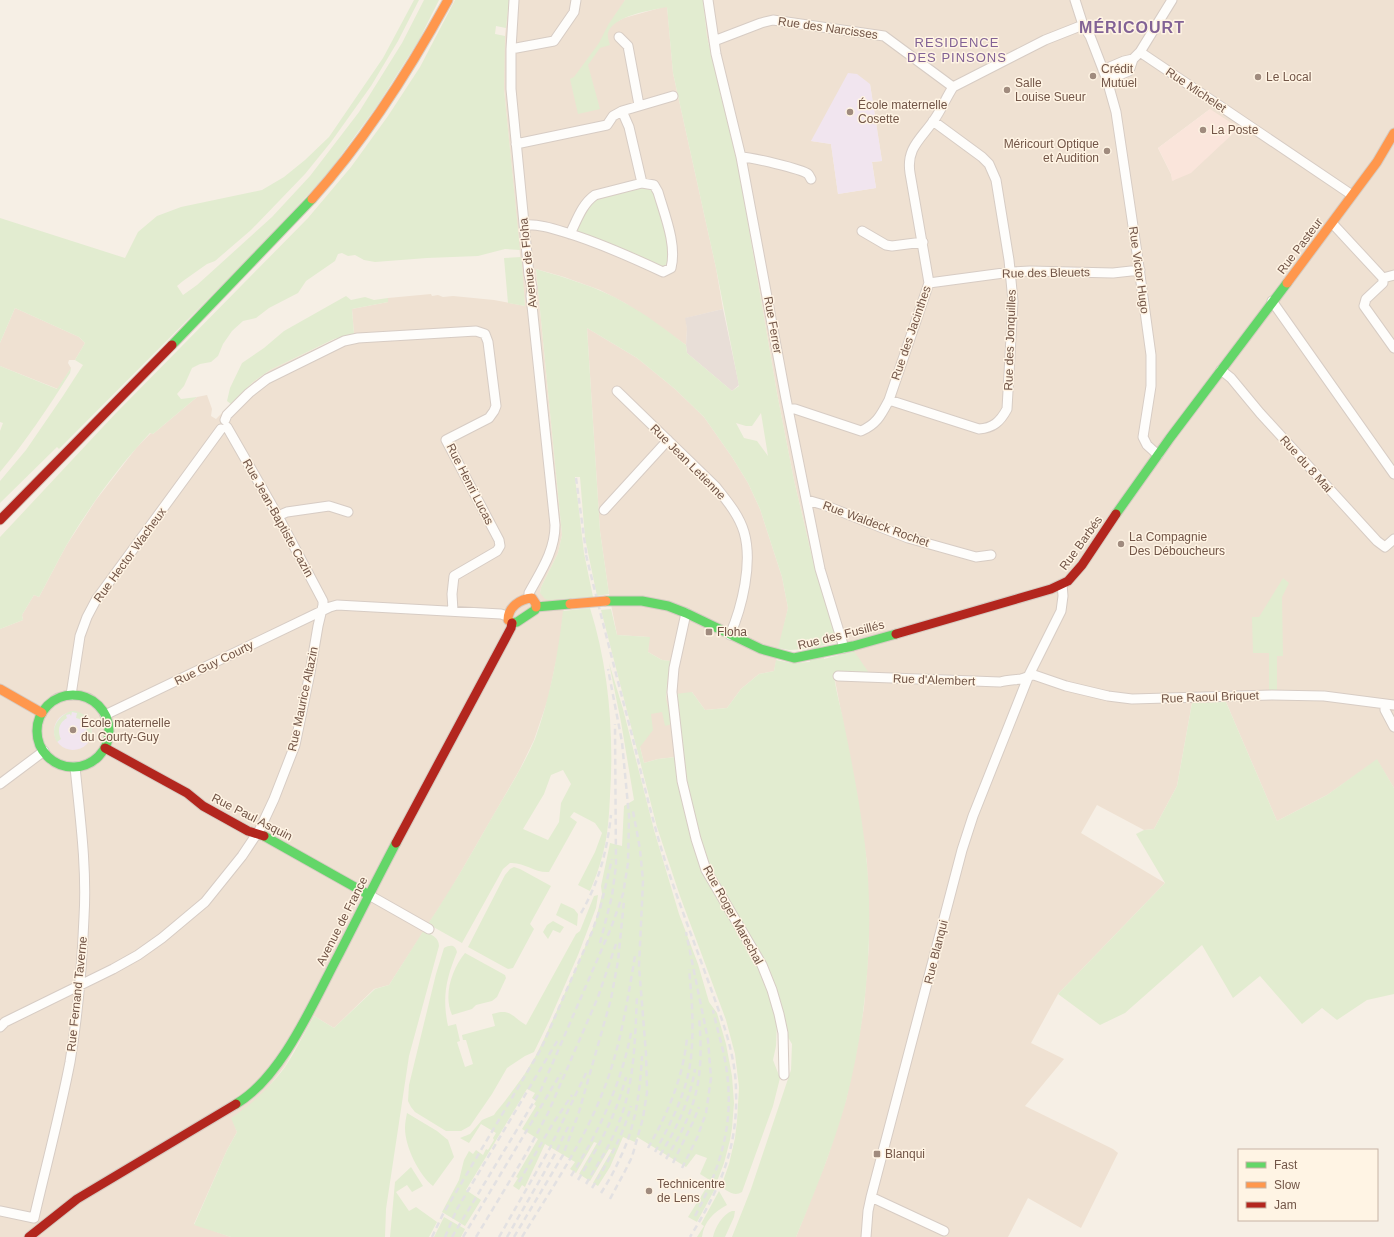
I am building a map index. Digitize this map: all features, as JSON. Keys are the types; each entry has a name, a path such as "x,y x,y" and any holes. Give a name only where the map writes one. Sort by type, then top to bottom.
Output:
{"street":[{"path":"0,520 206,310 232,281 285,228 328,180 391,96 421,48 448,0"},
{"name":"Avenue de Floha","path":"514,0 511,49 511,89 555,525 552,549 529,594 529,598"},
{"path":"511,49 554,41 574,12 576,0"},
{"name":"Rue Ferrer","path":"708,0 714,41 741,157 788,409 820,569 844,648"},
{"name":"Rue Victor Hugo","path":"1075,0 1083,25 1090,36 1107,80 1116,112 1140,270 1152,371 1143,437 1147,445 1158,455"},
{"path":"1107,80 1129,71 1172,0"},
{"name":"Rue des Narcisses","path":"714,41 773,20 884,36 953,87"},
{"path":"953,87 1045,40 1083,25"},
{"path":"619,37 628,46 639,105"},
{"path":"1103,70 1137,56"},
{"name":"Rue Michelet","path":"1137,56 1352,195"},
{"name":"Rue des Jacinthes","path":"788,409 795,408 861,431 872,426 881,416 889,400 929,283 923,242 908,164 913,148 933,121 953,87"},
{"path":"516,144 607,124 613,116 622,111 673,96"},
{"path":"622,111 629,127 642,183"},
{"name":"Rue des Jonquilles","path":"889,400 979,429 986,429 996,425 1002,419 1007,409 1012,342 1013,301 996,180 989,164 982,157 933,121"},
{"name":"Rue Pasteur","path":"1158,455 1377,162 1394,133"},
{"path":"741,157 770,162 807,173 812,179"},
{"path":"525,225 546,226 570,234 597,242 663,272 671,268 673,248 658,192 654,185 642,183 595,195 584,205 570,234"},
{"path":"1332,223 1383,278"},
{"path":"862,231 886,245 892,246 923,242"},
{"name":"Rue des Bleuets","path":"929,283 1010,272 1113,273 1140,270"},
{"path":"1383,278 1394,275"},
{"path":"1383,278 1383,283 1366,299 1364,306 1394,348"},
{"path":"1272,301 1394,474"},
{"name":"Rue Henri Lucas","path":"344,341 358,338 476,331 485,334 488,342 496,406 489,418 446,440 499,540 500,546 497,551 454,576 452,594 453,611"},
{"name":"Rue Hector Wacheux","path":"71,695 80,636 87,617 96,600 224,425 227,415 249,393 267,379 344,341"},
{"name":"Rue du 8 Mai","path":"1221,370 1231,378 1260,413 1377,541 1385,547 1394,539"},
{"name":"Rue Jean Letienne","path":"617,391 716,487 729,502 744,532 747,561 745,580 736,619 730,635"},
{"name":"Rue Jean-Baptiste Cazin","path":"224,425 278,516 322,601 322,610"},
{"path":"604,510 668,440"},
{"name":"Rue Barbés","path":"1029,675 1061,611 1063,596 1062,584 1068,581 1082,565 1132,490 1158,455"},
{"name":"Rue Waldeck Rochet","path":"807,500 824,505 908,538 976,557 991,555"},
{"path":"278,516 287,512 329,506 348,512"},
{"name":"Rue des Fusillés","path":"536,607 606,601 653,602 686,613 761,649 794,658 844,648 1011,601 1062,584"},
{"path":"529,598 534,600 536,607 535,610 517,622 510,620 510,610 529,598"},
{"name":"Rue Guy Courty","path":"105,715 322,610 337,605 501,614 510,620"},
{"name":"Rue Maurice Altazin","path":"2,1023 138,955 162,938 205,902 242,856 257,834 274,799 295,745 322,610"},
{"name":"Rue Roger Marechal","path":"686,613 674,668 672,692 682,780 696,839 706,870 762,965 772,990 779,1014 782,1034 784,1075"},
{"name":"Avenue de France","path":"29,1237 77,1199 243,1100 257,1088 278,1063 310,1010 369,895 511,628 510,620"},
{"name":"Rue d'Alembert","path":"838,676 1000,682 1012,679 1022,679 1029,675"},
{"name":"Rue Raoul Briquet","path":"1029,675 1034,675 1066,686 1108,696 1132,699 1272,695 1317,696 1390,705"},
{"name":"Rue Blanqui","path":"866,1237 868,1211 871,1197 962,850 973,816 1029,675"},
{"path":"0,690 42,714"},
{"path":"71,695 84,697 95,702 105,715 109,728 105,748 99,755 84,765 75,767 57,763 48,756 44,751 38,736 38,724 42,714 52,702 61,697 71,695"},
{"path":"1390,705 1385,710 1394,727"},
{"name":"Rue Paul Asquin","path":"105,748 187,793 202,806 248,831 269,838 369,895"},
{"path":"0,784 44,751"},
{"name":"Rue Fernand Taverne","path":"34,1218 56,1130 68,1069 80,985 84,916 84,877 82,833 75,767"},
{"path":"369,895 429,929"},
{"path":"871,1197 944,1231"},
{"path":"0,1211 34,1218 40,1228"}],"shaded area":[{"path":"509,0 625,0 618,21 667,6 673,73 716,268 723,309 686,318 686,345 625,303 600,290 536,269 562,535 558,553 541,587 540,593 565,599 559,647 548,699 534,740 519,771 451,889 389,985 374,989 334,1028 314,1016 285,1066 266,1090 249,1106 232,1118 237,1132 227,1150 194,1224 231,1237 0,1237 0,629 23,620 22,615 34,595 39,597 66,546 96,500 137,447 151,433 153,434 197,397 207,395 212,409 211,416 216,419 253,382 270,370 335,339 354,334 352,309 388,302 388,298 431,294 432,296 438,295 443,297 453,296 494,300 525,306 504,89 504,45"},
{"path":"703,0 1394,0 1394,788 1377,760 1327,795 1277,821 1226,702 1192,703 1177,786 1154,829 1144,830 1097,805 1081,833 1165,883 1058,994 1031,1043 1064,1059 1025,1106 1113,1149 1118,1153 1081,1228 1028,1198 1008,1237 796,1237 827,1159 846,1100 864,1007 869,945 867,863 857,795 834,675 854,652 840,655 835,632 813,561 794,480 777,393 738,165 707,37","holes":["870,84 882,161 872,162 876,188 838,194 831,144 811,141","1210,109 1173,181 1158,148"]},
{"name":"École maternelle Cosette","path":"848,73 857,74 870,84 882,161 872,162 876,188 838,194 831,144 811,141"},
{"path":"1210,109 1239,128 1191,173 1172,181 1171,174 1158,148"},
{"path":"15,308 79,337 85,343 75,360 69,360 68,363 71,368 58,389 0,366 0,343"},
{"path":"723,309 739,385 732,391 687,353 686,345 687,329 685,318"},
{"path":"587,328 637,358 675,389 704,417 748,483 760,509 782,577 788,608 774,671 759,674 741,689 727,708 705,710 692,692 676,757 658,759 644,763 640,747 635,707 666,703 670,661 662,660 648,652 649,637 617,635 609,594 600,531"},
{"name":"École maternelle du Courty-Guy","path":"69,712 77,712 87,717 91,724 91,738 87,745 77,750 69,750 59,745 57,742 54,735 54,727 59,717 62,715"}],"green space":[{"path":"414,0 419,0 398,41 371,86 331,142 305,174 251,230 215,261 207,264 177,286 183,295 197,285 272,217 310,176 359,112 402,43 424,0 439,0 419,40 377,106 328,173 254,253 59,449 57,447 0,503 0,481 26,450 83,365 75,360 85,343 79,337 15,308 0,343 0,218 125,258 138,232 157,216 181,207 262,190 284,177 305,160 329,137 383,58"},
{"path":"455,0 509,0 506,28 496,26 495,34 505,36 504,89 520,250 505,249 478,256 375,262 364,260 355,255 348,256 342,253 338,254 335,261 306,281 298,293 269,308 256,318 243,321 232,331 223,344 218,356 211,362 200,364 192,368 184,386 177,394 181,399 197,397 153,434 150,433 116,473 75,531 39,597 34,595 22,615 23,620 0,629 0,537 116,413 308,218 351,167 388,116 420,67"},
{"path":"625,0 703,0 707,37 738,165 777,393 794,480 813,561 836,638 836,642 821,646 824,659 854,651 869,673 834,675 859,801 868,877 869,941 864,1006 846,1101 823,1169 796,1237 732,1237 751,1189 791,1070 792,1044 786,1034 777,998 707,864 691,806 681,755 675,694 692,692 705,710 727,708 741,689 759,674 774,671 776,660 791,663 810,662 807,649 789,650 778,648 788,608 782,577 760,509 748,483 732,457 704,417 675,389 637,358 587,328 600,531 609,594 597,596 585,538 580,477 575,477 584,553 593,597 548,600 545,599 540,593 541,587 558,553 562,535 536,269 570,279 615,297 656,323 686,345 687,353 732,391 739,386 716,268 673,73 667,7 624,18 611,27 608,34 610,45 600,48 588,65 600,109 578,114 570,79 574,77 599,43 608,25","holes":["761,413 768,456 757,441 744,438 736,423 752,426"]},
{"path":"654,185 673,260 663,272 570,234 589,199"},
{"path":"521,257 525,306 508,303 504,258"},
{"path":"346,296 351,300 365,297 374,300 388,298 388,302 352,309 354,334 334,339 270,370 253,382 231,404 227,401 230,388 242,363 264,348 284,331"},
{"path":"0,366 57,389 71,368 70,373 45,412 0,472 0,431 3,423 0,422"},
{"path":"1283,578 1289,583 1282,597 1283,656 1277,656 1277,690 1269,690 1269,653 1253,653 1252,617 1259,617"},
{"path":"590,608 602,654 609,701 611,749 610,803 605,846 596,877 590,891 578,885 595,852 602,833 595,823 574,812 570,817 577,822 549,872 539,871 520,864 510,863 503,869 462,943 428,924 516,777 535,739 553,676 563,611","holes":["563,770 571,784 561,803 559,822 548,840 523,829 544,794 551,775"]},
{"path":"611,609 617,635 650,637 648,652 662,660 671,661 666,699 672,724 665,726 662,712 651,714 653,730 640,747 644,763 658,759 676,757 695,851 702,872 762,974 771,996 777,1022 776,1046 773,1060 780,1078 773,1106 742,1192 736,1194 731,1193 721,1187 729,1164 737,1121 739,1087 735,1054 726,1020 680,896 657,827 601,610"},
{"path":"609,663 623,709 654,830 679,914 698,964 709,1002 717,1013 726,1044 732,1076 734,1103 730,1140 724,1163 716,1184 700,1174 707,1158 696,1154 686,1167 637,1137 635,1142 623,1137 610,1167 598,1186 593,1183 612,1150 609,1149 590,1181 579,1174 597,1143 594,1142 576,1173 570,1169 575,1162 545,1144 525,1187 522,1185 519,1190 513,1186 518,1178 516,1177 538,1139 522,1129 536,1106 534,1104 536,1101 532,1098 535,1093 527,1089 466,1190 481,1200 465,1226 442,1212 459,1180 464,1160 469,1151 473,1154 476,1150 483,1155 494,1140 493,1138 496,1133 481,1124 469,1143 460,1138 470,1134 482,1120 494,1115 524,1075 535,1057 595,923 602,894 601,886 610,843 622,846 624,806 634,800 621,722"},
{"path":"1226,702 1277,821 1327,795 1377,759 1394,788 1394,994 1367,1000 1337,1020 1322,1008 1302,1024 1260,976 1233,998 1202,945 1125,1013 1100,1025 1058,994 1165,883 1136,834 1144,830 1154,829 1177,786 1192,703"},
{"path":"71,711 82,713 89,720 92,730 90,741 86,737 86,725 76,718 77,713 72,712 71,716 70,714 66,715 67,718 61,724 59,733 61,739 57,742 54,728 62,716"},
{"path":"514,867 551,886 530,924 534,929 513,968 508,969 468,947 505,875"},
{"path":"598,895 596,908 578,955 534,1052 507,1068 492,1094 470,1126 461,1131 446,1131 415,1112 408,1101 409,1085 436,974 444,948 454,946 457,952 446,988 445,1006 448,1026 456,1024 460,1041 457,1042 465,1067 473,1064 466,1040 463,1040 462,1035 495,1026 492,1014 507,1012 526,1025 576,934 580,931 594,896"},
{"path":"561,903 574,909 578,914 577,926 556,915"},
{"path":"553,921 564,927 560,933 553,930 548,939 543,932 547,925"},
{"path":"424,930 438,940 439,946 409,1056 386,1209 385,1237 231,1237 194,1225 227,1150 237,1132 231,1118 260,1095 285,1067 314,1016 334,1028 375,989 389,985"},
{"path":"465,953 505,975 506,978 497,997 492,1001 476,1005 472,1009 452,1015 448,999 450,982 460,959"},
{"path":"407,1113 437,1131 448,1140 454,1157 433,1186 418,1168 407,1144 405,1122"},
{"path":"411,1167 423,1186 412,1192 407,1185 396,1192 409,1211 416,1207 437,1222 429,1237 390,1237 395,1182"},
{"path":"708,1185 715,1189 697,1222 688,1217"},
{"path":"719,1191 727,1205 710,1218 705,1226 702,1237 697,1237 704,1226 701,1224"},
{"path":"732,1211 735,1211 734,1217 725,1237 713,1237 720,1221"},
{"path":"444,1217 465,1229 461,1237 434,1237"}],"railway":[{"path":"576,478 587,559"},
{"path":"586,555 648,802 671,880 716,1001 734,1065 736,1113 730,1151 725,1168 710,1203 690,1237"},
{"path":"452,1237 541,1090 611,928 623,894 628,863 629,816 622,742 608,669"},
{"path":"600,943 612,896 616,866 615,724"},
{"path":"610,1199 632,1157 643,1118 647,1092 646,1054 639,966 643,881 640,849 633,811"},
{"path":"581,913 593,890 601,866 611,815"},
{"path":"432,1237 443,1214 541,1049 592,932 600,909 612,859"},
{"path":"514,1237 563,1155 579,1112 611,999 618,961 624,901"},
{"path":"682,1168 697,1138 706,1113 711,1078 708,1040 686,932"},
{"path":"476,1237 526,1154 548,1113 598,997 616,944"},
{"path":"522,1237 575,1150 602,1094 614,1060 626,1009 635,956"},
{"path":"655,1152 678,1107 689,1071 692,1047 692,1002 689,969"},
{"path":"586,1184 611,1140 624,1109 633,1061 637,995"},
{"path":"695,1216 719,1162 724,1144 729,1106 726,1066 713,1010"},
{"path":"666,1159 685,1123 692,1107 696,1091 700,1057 699,1016"},
{"path":"571,1176 591,1142 608,1107 627,1052 631,1033"},
{"path":"445,1237 457,1209 559,1038"},
{"path":"648,1148 674,1095 682,1067 687,1038"},
{"path":"601,1193 616,1167 630,1133 636,1108 642,1056"},
{"path":"660,1155 682,1114 690,1092 695,1069"},
{"path":"463,1237 561,1073"},
{"path":"499,1237 550,1148 586,1073"},
{"path":"578,1180 612,1118 626,1077"},
{"path":"519,1182 552,1125 572,1095"},
{"path":"592,1188 624,1128 631,1106"},
{"path":"673,1163 699,1107"},
{"path":"507,1237 556,1152 570,1123"}],"traffic: fast":[{"path":"172,345 312,199"},
{"path":"1116,514 1170,438 1287,283"},
{"path":"606,601 642,601 668,606 686,613 761,649 794,658 853,646 896,634"},
{"path":"536,607 570,604"},
{"path":"512,623 517,622 535,610 536,607"},
{"path":"73,695 93,701 103,711 109,731 103,751 93,761 73,767 53,761 43,751 37,731 43,711 53,701 73,695"},
{"path":"264,836 369,895"},
{"path":"236,1104 253,1092 268,1076 295,1038 396,843"}],"traffic: slow":[{"path":"312,199 351,153 386,104 418,53 448,0"},
{"path":"1287,283 1377,162 1394,133"},
{"path":"512,623 508,620 509,615 510,611 516,604 523,600 532,598 536,604 536,607"},
{"path":"570,604 606,601"},
{"path":"0,689 42,713"}],"traffic: jam":[{"path":"0,520 172,345"},
{"path":"896,634 1051,589 1068,581 1082,565 1116,514"},
{"path":"396,843 511,628 512,623"},
{"path":"105,748 187,793 203,806 248,831 264,836"},
{"path":"29,1237 77,1199 236,1104"}],"place":[{"name":"Crédit Mutuel","path":"1093,76"},
{"name":"Le Local","path":"1258,77"},
{"name":"Salle Louise Sueur","path":"1007,90"},
{"name":"École maternelle Cosette","path":"850,112"},
{"name":"La Poste","path":"1203,130"},
{"name":"Méricourt Optique et Audition","path":"1107,151"},
{"name":"La Compagnie Des Déboucheurs","path":"1121,544"},
{"name":"Floha","path":"709,632"},
{"name":"École maternelle du Courty-Guy","path":"73,730"},
{"name":"Blanqui","path":"877,1154"},
{"name":"Technicentre de Lens","path":"649,1191"}],"district":[{"name":"MÉRICOURT","path":"1132,27"},
{"name":"RESIDENCE DES PINSONS","path":"957,50"}]}
